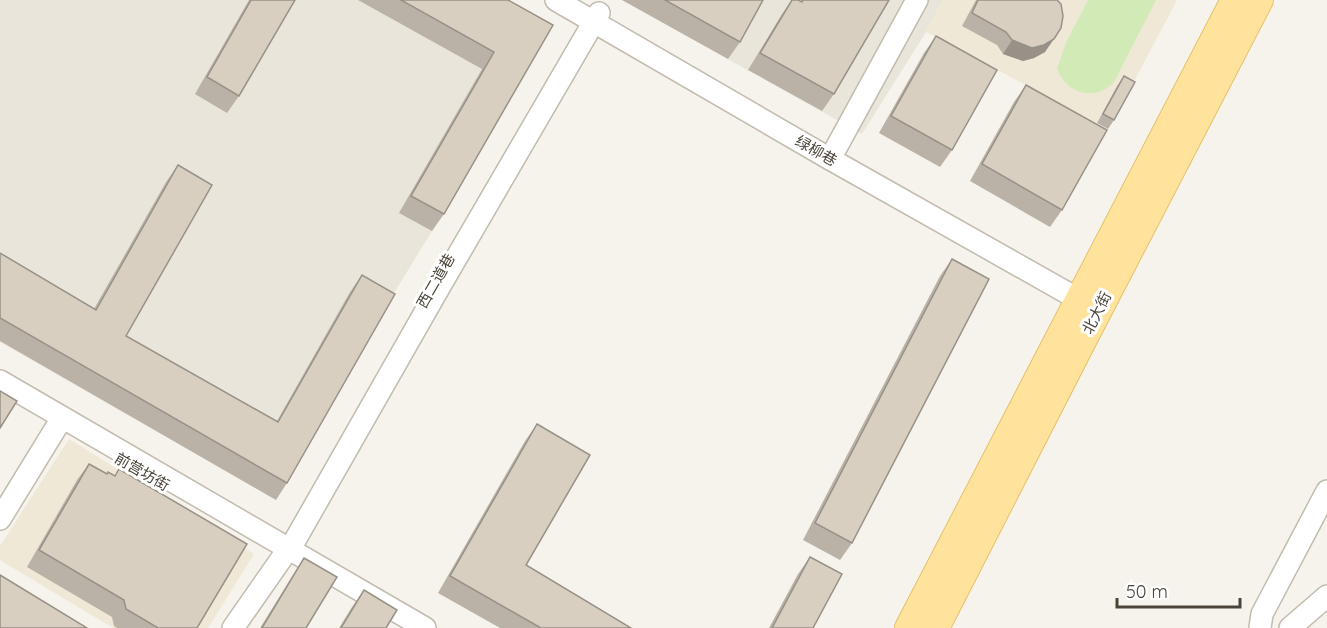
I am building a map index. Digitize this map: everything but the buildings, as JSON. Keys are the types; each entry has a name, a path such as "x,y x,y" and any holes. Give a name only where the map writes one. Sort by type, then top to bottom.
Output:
{"main road":[{"path":"908,628 1234,0"},
{"name":"北大街","path":"936,628 1084,337 1260,0"}],"street":[{"name":"绿柳巷","path":"556,0 591,13 1081,294"},
{"path":"834,154 917,0"},
{"name":"西二道巷","path":"233,628 286,550 435,283 591,13"},
{"name":"前营坊街","path":"0,381 61,421"},
{"name":"前营坊街","path":"0,389 61,421 286,550"},
{"path":"0,519 61,421"},
{"path":"1260,628 1262,614 1327,491"},
{"path":"286,550 409,628"},
{"path":"286,550 425,628"},
{"path":"1290,628 1327,596"}],"shaded area":[{"path":"0,0 467,0 541,42 383,311 276,500 0,342"},
{"path":"622,0 943,0 926,32 862,134"},
{"path":"943,0 1177,0 1129,91 1117,86 1097,123 926,32"},
{"path":"69,439 254,554 208,628 113,628 0,560 0,546"}],"green space":[{"path":"1088,0 1156,0 1114,82 1107,88 1090,93 1074,89 1067,84 1057,69 1066,43"}]}
